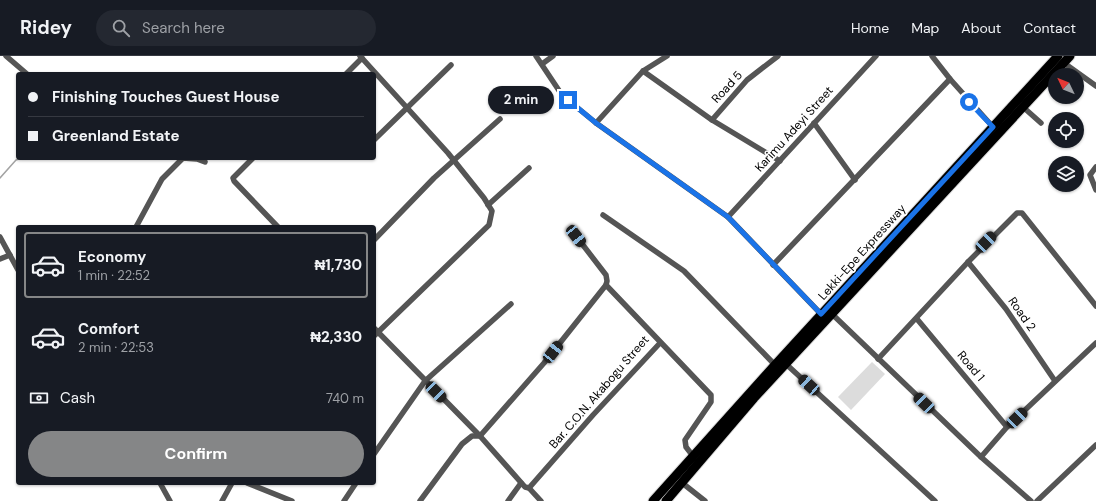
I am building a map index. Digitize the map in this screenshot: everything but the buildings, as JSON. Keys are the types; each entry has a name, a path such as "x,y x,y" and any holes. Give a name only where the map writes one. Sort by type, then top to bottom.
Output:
{"highway":[{"name":"Lekki-Epe Expressway","path":"653,501 821,314 881,255 1023,107 1064,58"},
{"name":"Lekki-Epe Expressway","path":"666,501 786,364 832,314 881,255 993,127 1064,58"}],"street":[{"path":"6,56 25,72"},
{"path":"536,56 562,95 596,123 728,217 821,314"},
{"path":"542,64 553,56"},
{"path":"596,123 643,72 666,56"},
{"name":"Road 5","path":"712,120 747,80 778,56"},
{"name":"Karimu Adeyi Street","path":"728,217 876,56"},
{"path":"932,56 950,79 993,127"},
{"path":"348,72 361,57 374,72"},
{"path":"1064,58 1096,86"},
{"path":"376,138 407,110 452,65"},
{"path":"643,72 712,120 780,161"},
{"path":"376,74 454,160 492,211 489,225 376,331"},
{"path":"773,265 950,79"},
{"path":"1023,107 1041,123"},
{"path":"376,238 454,160 500,119"},
{"path":"814,123 855,180"},
{"path":"137,225 162,179 181,160"},
{"path":"200,160 205,162"},
{"path":"251,160 235,174 233,178 234,181 276,225"},
{"path":"1096,167 1090,175 1096,190"},
{"path":"488,205 529,168"},
{"path":"878,359 1014,214 1022,214 1096,306"},
{"path":"603,215 684,271 775,365"},
{"name":"Bar. C.O.N. Akabogu Street","path":"529,488 593,415 660,343 606,285 606,275 576,236"},
{"path":"0,237 16,266"},
{"path":"0,259 10,255"},
{"name":"Road 2","path":"968,262 1006,309 1054,381"},
{"path":"420,501 467,439 472,436 480,436 544,363 606,285"},
{"path":"376,451 425,381 511,304"},
{"path":"832,314 981,457 1030,501"},
{"name":"Road 1","path":"917,319 1007,427"},
{"path":"376,333 480,436 522,483 541,501"},
{"path":"660,343 711,395 711,402 685,440 686,447 692,456"},
{"path":"981,457 1007,427 1096,343"},
{"path":"786,364 935,501"},
{"path":"1037,501 1096,445"},
{"path":"682,482 705,501"},
{"path":"508,501 522,483"},
{"path":"161,485 170,501"},
{"path":"222,501 231,485"},
{"path":"252,485 292,501"},
{"path":"344,501 355,485"}],"shaded area":[{"path":"872,362 885,374 851,410 838,397"}],"waterway":[{"path":"0,178 16,160"}],"route":[{"path":"568,100 596,123 728,217 821,314 993,127 969,102"}]}
